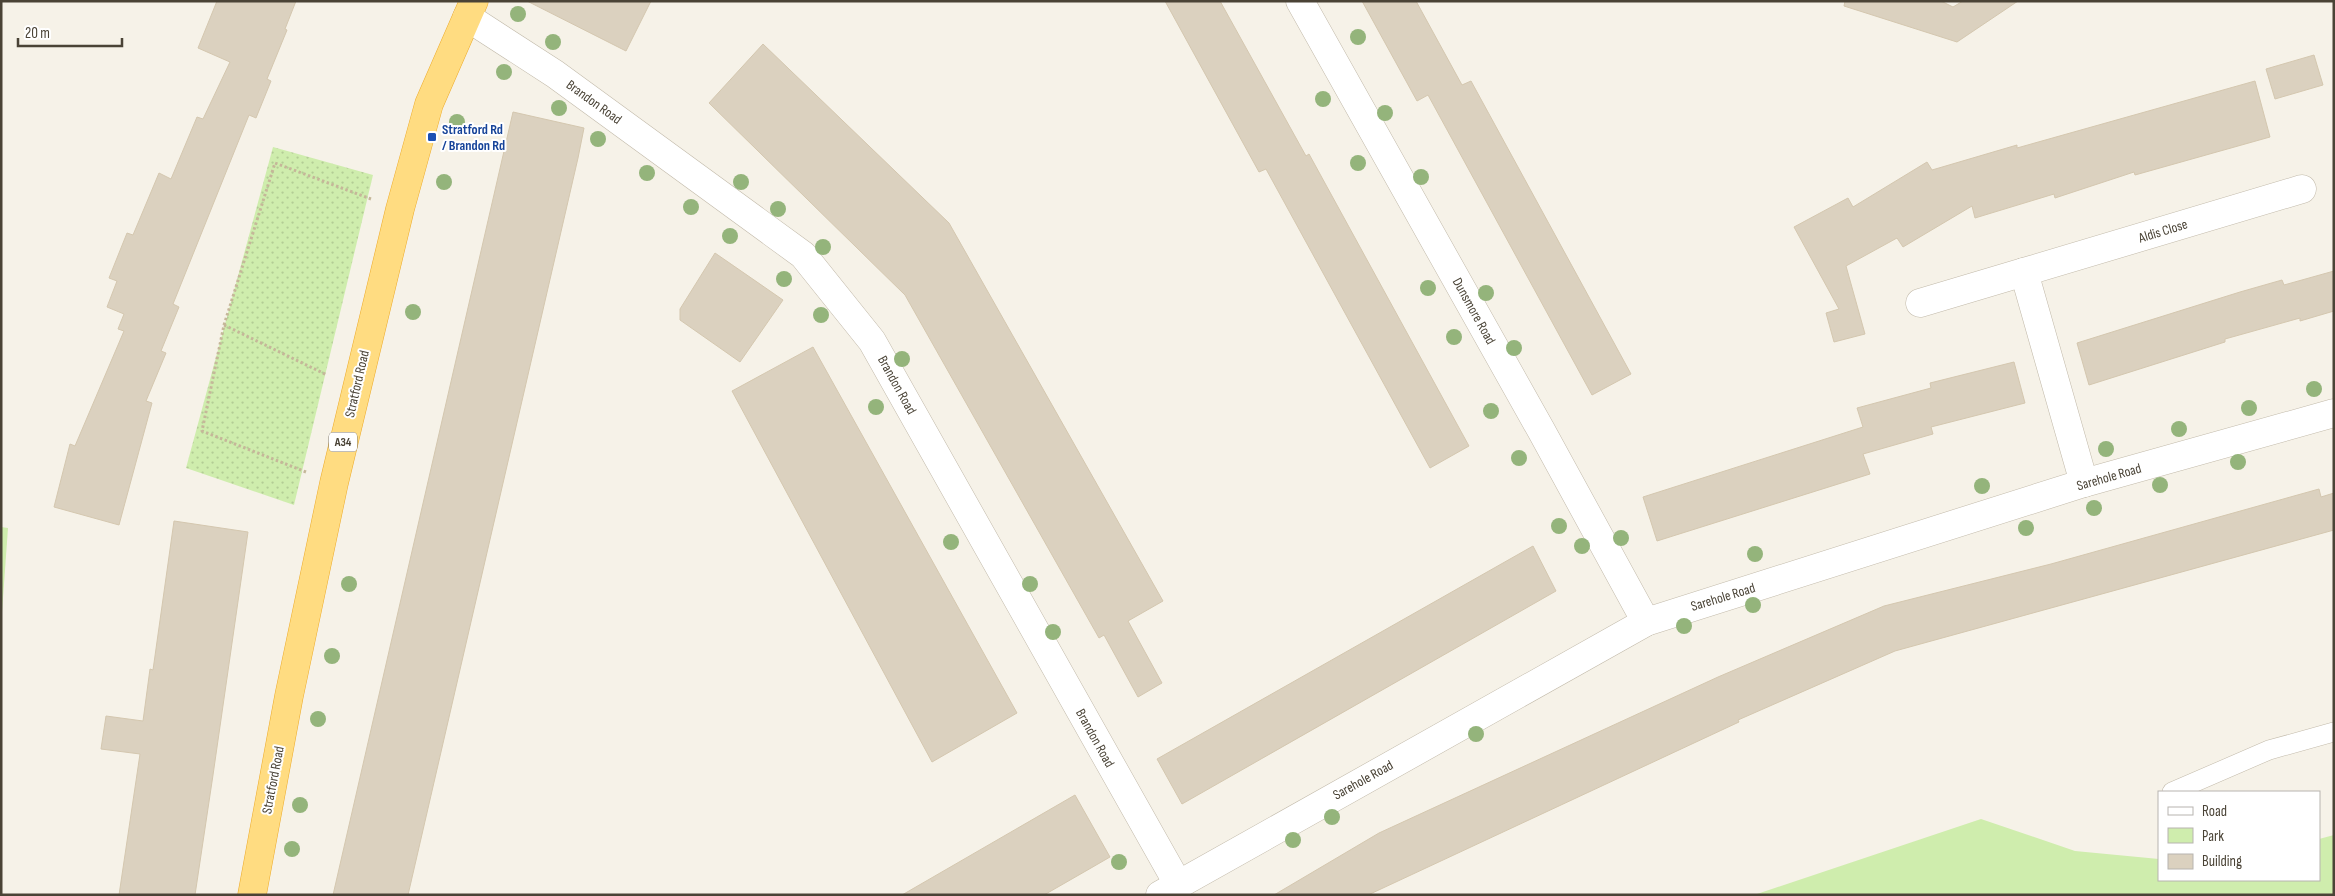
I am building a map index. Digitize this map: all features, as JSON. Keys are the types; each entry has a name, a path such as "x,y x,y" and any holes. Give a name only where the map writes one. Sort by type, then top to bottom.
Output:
{"highway":[{"name":"Stratford Road","path":"252,895 289,696 334,483 400,209 429,104 471,9"}],"street":[{"name":"Dunsmore Road","path":"1300,1 1541,430 1646,622"},
{"name":"Brandon Road","path":"471,9 556,74 804,255 872,341 1169,889"},
{"name":"Aldis Close","path":"1920,303 2302,189"},
{"path":"2024,272 2084,483"},
{"name":"Sarehole Road","path":"1169,889 1646,622 2084,483 2334,413"}],"lane":[{"path":"2174,791 2269,750 2334,732"}],"path":[{"path":"334,483 202,431 224,325 275,164 400,209"},
{"path":"224,325 356,389"}],"green space":[{"path":"273,147 373,175 294,505 186,468"},
{"path":"1,527 8,528 1,626"},
{"path":"1981,819 2075,851 2158,859 2158,881 2320,881 2320,839 2334,835 2334,895 1754,895"}],"building":[{"path":"217,1 296,1 285,29 287,30 267,79 271,81 256,118 249,115 173,304 179,307 161,351 166,353 146,401 152,403 119,525 54,507 70,444 75,446 124,331 118,329 124,314 107,307 117,281 109,278 127,233 133,235 159,173 171,179 197,117 203,119 230,62 198,48"},
{"path":"527,1 651,1 626,51"},
{"path":"1165,1 1220,1 1306,156 1309,154 1469,446 1430,468 1266,169 1259,172"},
{"path":"1362,1 1416,1 1462,85 1471,81 1631,374 1592,395 1428,95 1417,101"},
{"path":"1845,1 1941,1 1953,7 1963,1 2018,1 1957,42 1844,6"},
{"path":"763,44 949,223 1163,601 1128,621 1162,683 1138,697 1104,635 1099,638 905,295 709,103"},
{"path":"2314,55 2323,85 2275,99 2266,69"},
{"path":"2255,81 2270,137 2135,175 2134,172 2055,198 2054,194 1975,218 1972,206 1903,247 1897,238 1846,266 1865,334 1834,342 1826,313 1839,309 1794,227 1848,198 1853,207 1927,162 1932,170 2017,145 2017,148"},
{"path":"513,112 584,128 578,158 408,895 333,895"},
{"path":"715,253 783,300 740,362 680,320 680,309"},
{"path":"2334,271 2334,311 2300,321 2300,318 2225,339 2225,342 2089,385 2077,343 2282,280 2284,285"},
{"path":"813,347 1017,713 932,762 732,391"},
{"path":"2014,362 2025,403 1931,427 1933,434 1863,454 1870,474 1657,541 1643,497 1863,427 1857,408 1931,388 1930,383"},
{"path":"2319,489 2321,497 2334,493 2334,530 1895,651 1738,720 1739,722 1368,895 1274,895 1379,833 1718,677 1884,606 2051,564"},
{"path":"174,521 248,532 213,775 195,895 119,895 140,754 101,749 106,716 143,721 150,669 153,670"},
{"path":"1533,546 1556,591 1182,804 1157,759"},
{"path":"1075,795 1110,857 1091,868 1044,895 902,895"}],"place":[{"name":"Stratford Rd / Brandon Rd","path":"432,137"}]}
